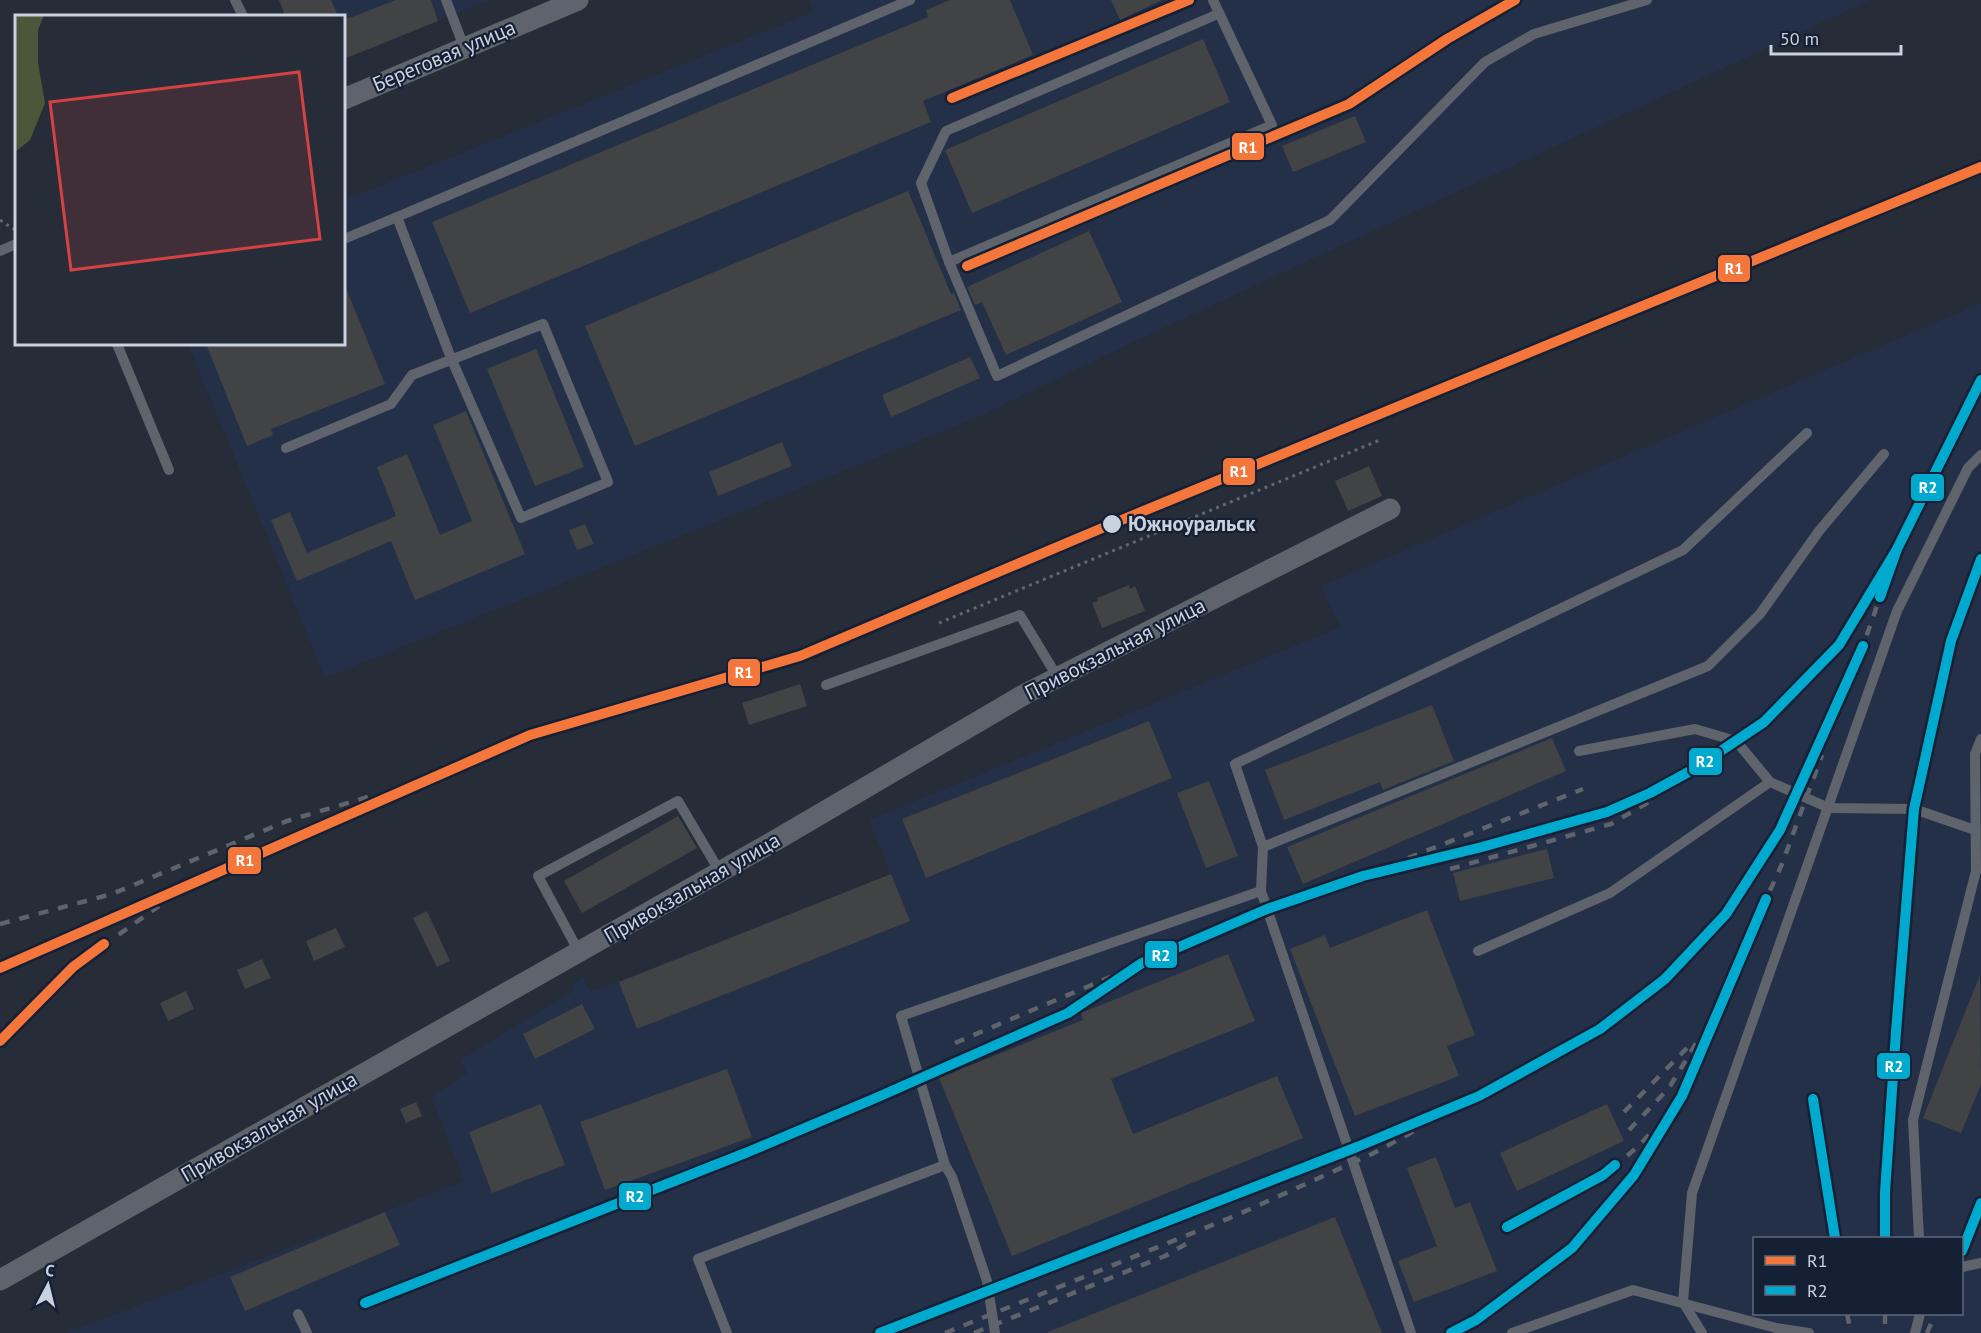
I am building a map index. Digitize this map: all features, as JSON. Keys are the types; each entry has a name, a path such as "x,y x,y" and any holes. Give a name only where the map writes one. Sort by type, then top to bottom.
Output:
{"street":[{"name":"Береговая улица","path":"345,99 578,0"},
{"name":"Привокзальная улица","path":"0,1280 1058,678 1390,510"}],"lane":[{"path":"235,0 242,15"},
{"path":"446,0 464,47"},
{"path":"345,239 910,0"},
{"path":"949,262 1272,124 1213,0"},
{"path":"1218,14 946,131 921,183 949,262 997,376 1329,219 1485,62 1533,34 1647,0"},
{"path":"286,448 391,404 412,375 451,358 543,324 608,482 520,518 451,358 397,218"},
{"path":"0,251 15,244"},
{"path":"117,345 169,470"},
{"path":"1411,1333 1261,891 1263,846 1235,764 1683,550 1807,433"},
{"path":"1263,846 1708,666 1760,614 1819,531 1884,454"},
{"path":"1702,1333 1683,1302 1692,1193 1897,611 1968,468 1981,455"},
{"path":"826,685 1020,615 1058,678"},
{"path":"1579,751 1695,729 1736,741 1770,782 1829,808 1914,809 1975,830"},
{"path":"1919,1237 1913,1120 1976,871 1975,754 1981,739"},
{"path":"1478,951 1610,893 1770,782"},
{"path":"579,952 538,876 678,801 720,872"},
{"path":"995,1333 987,1281 952,1177 945,1165 901,1016 1261,891"},
{"path":"727,1333 698,1258 945,1165"},
{"path":"1963,1267 1981,1263"},
{"path":"1512,1333 1634,1290 1776,1328 1809,1333"},
{"path":"298,1314 307,1333"},
{"path":"1915,1333 1920,1315"}],"path":[{"path":"0,220 15,230"},
{"path":"939,623 1380,440"}],"shaded area":[{"path":"279,0 490,0 345,59 345,15 285,15"},
{"path":"808,0 1871,0 1129,344 976,418 325,678 188,345 345,345 345,200 813,12"},
{"path":"1981,303 1981,1333 66,1333 464,1181 431,1097 467,1073 460,1060 573,991 571,986 583,978 591,992 891,875 869,820 1340,627 1321,586"}],"building":[{"path":"279,0 331,0 338,15 285,15"},
{"path":"396,0 431,0 438,21 345,59 345,20"},
{"path":"950,0 1010,0 1033,55 923,101 931,122 470,313 432,222 928,17 926,10"},
{"path":"1111,0 1162,0 1120,20"},
{"path":"1203,39 1230,102 972,213 945,150"},
{"path":"1355,116 1366,142 1293,172 1282,146"},
{"path":"908,191 951,294 954,293 961,310 635,446 585,326"},
{"path":"1089,231 1122,302 1006,355 982,302 975,305 967,287"},
{"path":"345,285 385,384 271,429 273,435 247,446 206,345 345,345"},
{"path":"536,349 584,467 535,486 487,369"},
{"path":"970,357 980,378 891,417 882,395"},
{"path":"466,411 525,554 415,600 391,541 297,581 271,520 290,512 307,553 396,516 377,467 407,454 440,535 472,521 433,425"},
{"path":"782,442 792,466 718,496 709,472"},
{"path":"1369,466 1382,496 1348,511 1335,481"},
{"path":"585,524 594,544 577,550 569,530"},
{"name":"Южноуральск","path":"1129,585 1130,589 1135,586 1145,611 1102,628 1092,603 1098,601 1097,598"},
{"path":"800,684 807,706 749,725 742,703"},
{"path":"1432,705 1454,761 1383,790 1380,782 1284,820 1265,770"},
{"path":"1149,721 1172,778 926,878 902,819"},
{"path":"1552,738 1566,771 1303,884 1287,847"},
{"path":"1209,781 1238,856 1206,868 1177,793"},
{"path":"678,816 697,848 582,913 564,881"},
{"path":"1547,849 1554,878 1460,901 1453,873"},
{"path":"891,874 910,921 637,1029 619,982"},
{"path":"1427,910 1475,1035 1447,1046 1459,1076 1355,1116 1290,949 1325,935 1330,948"},
{"path":"427,911 450,961 437,967 413,918"},
{"path":"336,928 345,947 314,961 306,941"},
{"path":"1228,954 1255,1021 1111,1079 1133,1134 1277,1076 1303,1138 1012,1256 939,1078 1083,1020 1081,1013"},
{"path":"262,959 271,978 245,989 237,970"},
{"path":"1980,975 1981,1084 1961,1133 1923,1118"},
{"path":"186,991 194,1009 168,1021 160,1003"},
{"path":"582,1004 595,1029 535,1059 523,1034"},
{"path":"727,1069 752,1137 605,1190 580,1122"},
{"path":"416,1102 422,1116 406,1123 400,1109"},
{"path":"541,1104 565,1165 492,1193 469,1132"},
{"path":"1607,1104 1624,1141 1517,1191 1500,1153"},
{"path":"1436,1157 1455,1208 1470,1202 1497,1271 1414,1302 1398,1261 1437,1246 1407,1168"},
{"path":"385,1212 400,1245 245,1311 230,1277"},
{"path":"1335,1217 1382,1333 1048,1333 1048,1332"}],"railway":[{"path":"952,98 1189,0"},
{"path":"967,266 1349,104 1447,39 1515,0"},
{"path":"0,968 530,735 800,656 1107,526 1536,351"},
{"path":"1895,555 1981,380"},
{"path":"365,1303 748,1152 878,1097 1068,1013 1142,963 1267,909 1363,876 1482,847 1607,812 1650,793 1694,769 1764,722 1839,645 1897,549"},
{"path":"1885,1237 1885,1192 1914,809 1951,641 1981,559"},
{"path":"1860,654 1888,575"},
{"path":"880,1333 1357,1147 1479,1096 1600,1029 1665,979 1726,914 1780,830 1863,646"},
{"path":"1451,1333 1476,1320 1572,1248 1634,1175 1682,1096 1731,977 1782,864 1822,755"},
{"path":"1408,858 1583,789"},
{"path":"0,924 112,894 287,821 368,797"},
{"path":"1450,869 1611,824 1656,798"},
{"path":"0,1041 73,967 159,906"},
{"path":"955,1043 1115,975"},
{"path":"1629,1130 1669,1088 1698,1040"},
{"path":"1624,1112 1687,1048"},
{"path":"1813,1099 1835,1237"},
{"path":"945,1333 1237,1215 1372,1154 1418,1129"},
{"path":"1507,1227 1604,1174 1638,1146 1653,1130"},
{"path":"1963,1248 1981,1203"},
{"path":"974,1333 1165,1256 1193,1240"},
{"path":"1847,1315 1851,1333"},
{"path":"1885,1315 1885,1333"},
{"path":"1927,1333 1935,1315"}],"transit line":[{"name":"R1","path":"952,98 1189,0"},
{"name":"R1","path":"967,266 1349,104 1447,39 1515,0"},
{"name":"R1","path":"0,968 530,735 800,656 1107,526 1981,167"},
{"name":"R2","path":"1880,597 1897,549 1981,380"},
{"name":"R2","path":"365,1303 748,1152 878,1097 1068,1013 1142,963 1267,909 1363,876 1482,847 1607,812 1650,793 1694,769 1764,722 1839,645 1897,549"},
{"name":"R2","path":"1885,1237 1885,1192 1914,809 1951,641 1981,559"},
{"name":"R2","path":"880,1333 1357,1147 1479,1096 1600,1029 1665,979 1726,914 1780,830 1863,646"},
{"name":"R2","path":"1451,1333 1476,1320 1572,1248 1634,1175 1682,1096 1766,899"},
{"name":"R1","path":"0,1041 73,967 104,944"},
{"name":"R2","path":"1813,1099 1835,1237"},
{"name":"R2","path":"1507,1227 1603,1175 1615,1165"},
{"name":"R2","path":"1963,1248 1981,1203"}],"place":[{"name":"Южноуральск","path":"1112,524"}]}
